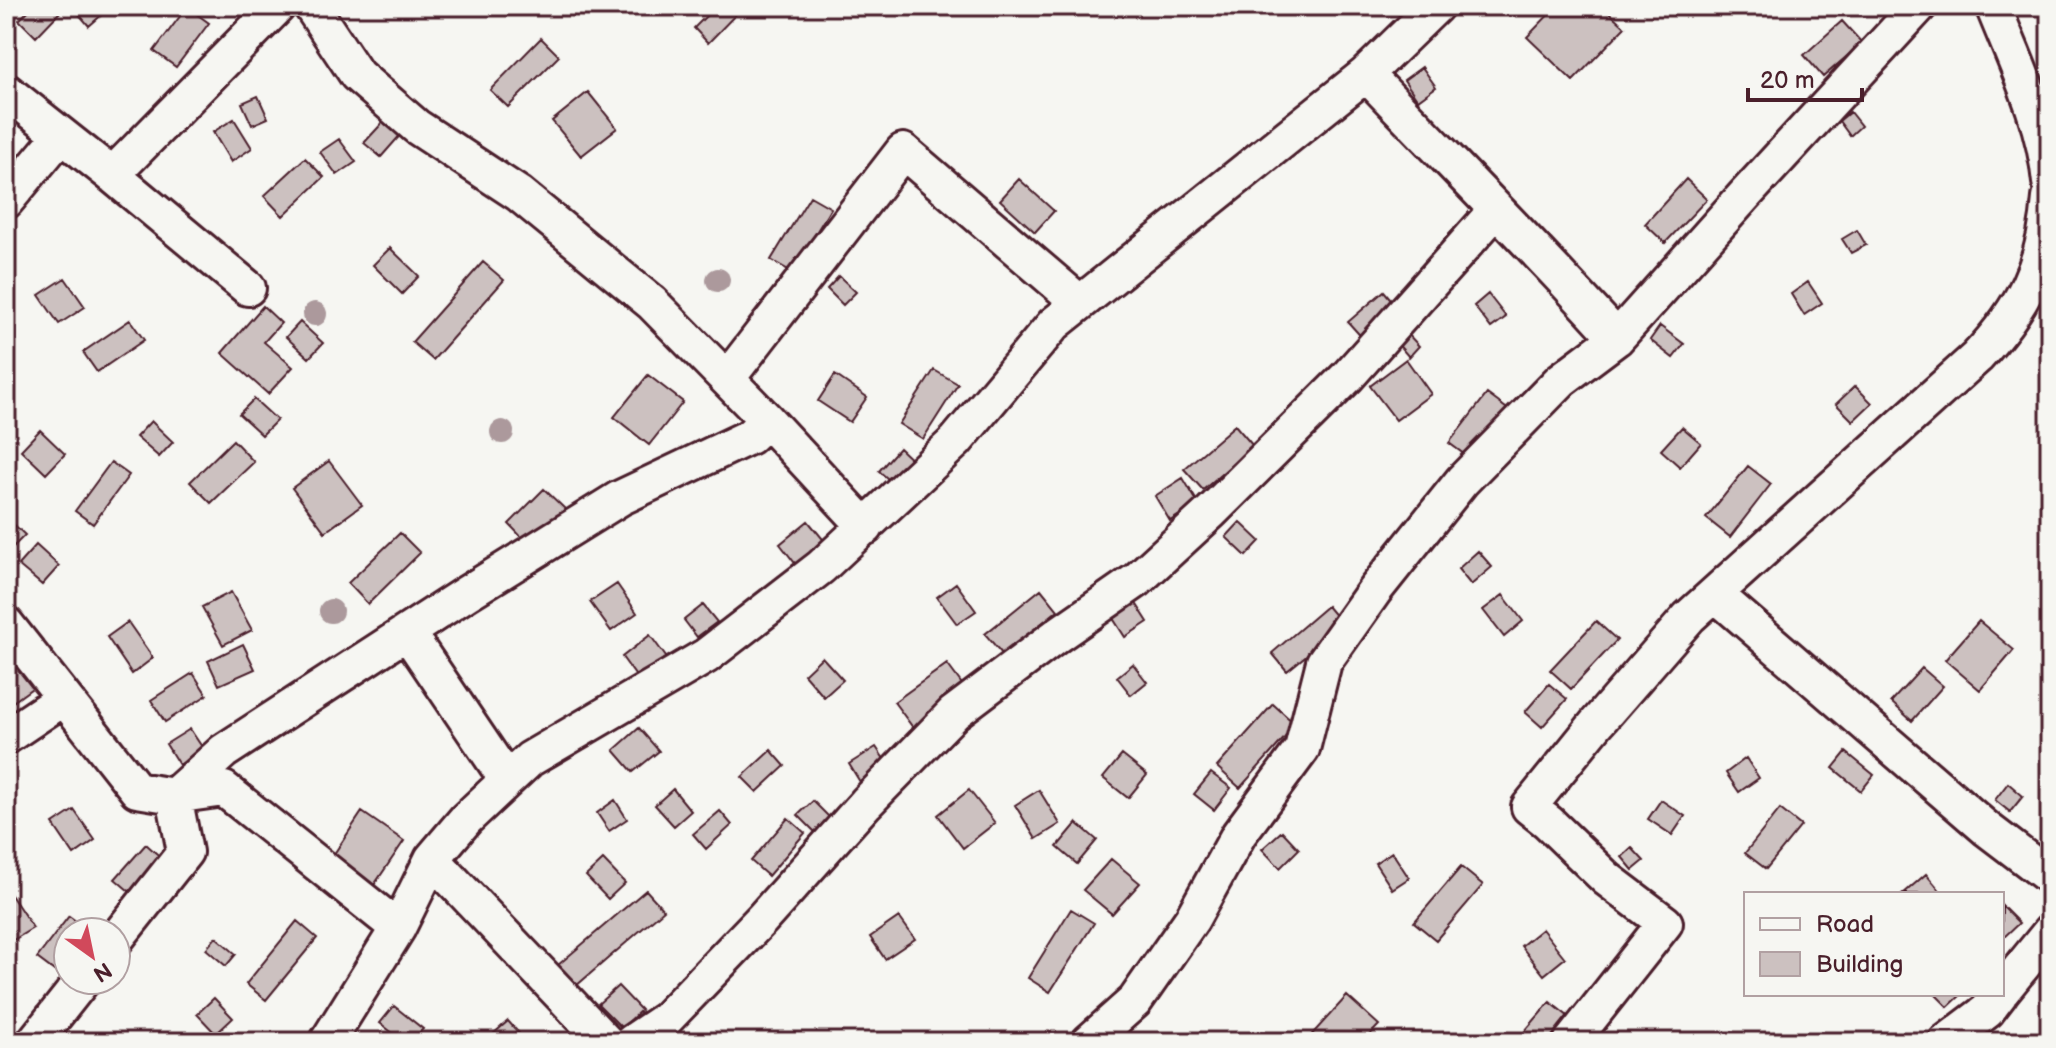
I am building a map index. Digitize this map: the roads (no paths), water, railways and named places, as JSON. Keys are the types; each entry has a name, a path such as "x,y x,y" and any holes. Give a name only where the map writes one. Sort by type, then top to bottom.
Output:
{"street":[{"path":"112,175 278,6"},
{"path":"311,6 357,75 417,127 519,194 652,303 866,527"},
{"path":"327,1042 398,928 432,859 466,819 507,780 530,759 706,656 821,567 956,441 1054,324 1366,74 1436,6"},
{"path":"1089,1042 1135,1001 1192,919 1239,834 1302,749 1324,662 1375,590 1462,481 1561,380 1617,338 1919,6"},
{"path":"1993,6 2040,126 2048,157 2050,182"},
{"path":"1366,74 1556,270 1617,338"},
{"path":"6,91 248,288"},
{"path":"6,201 61,135"},
{"path":"727,379 903,151 1080,303"},
{"path":"1571,1042 1665,923 1607,879 1529,807 1689,617 1998,335 2016,310 2042,253 2050,198"},
{"path":"632,1042 674,1031 762,919 866,803 954,713 1137,580 1190,531 1348,376 1496,210"},
{"path":"174,796 224,751 407,632 620,498 749,437 767,420"},
{"path":"1715,594 1987,829 2050,877"},
{"path":"6,624 137,790 174,796 224,789 398,928"},
{"path":"407,632 507,780"},
{"path":"6,737 64,698"},
{"path":"132,919 185,852 174,796"},
{"path":"432,859 606,1042"},
{"path":"2004,989 2050,932"},
{"path":"34,1042 70,996"},
{"path":"1946,1042 1987,1011 1999,996"}]}
